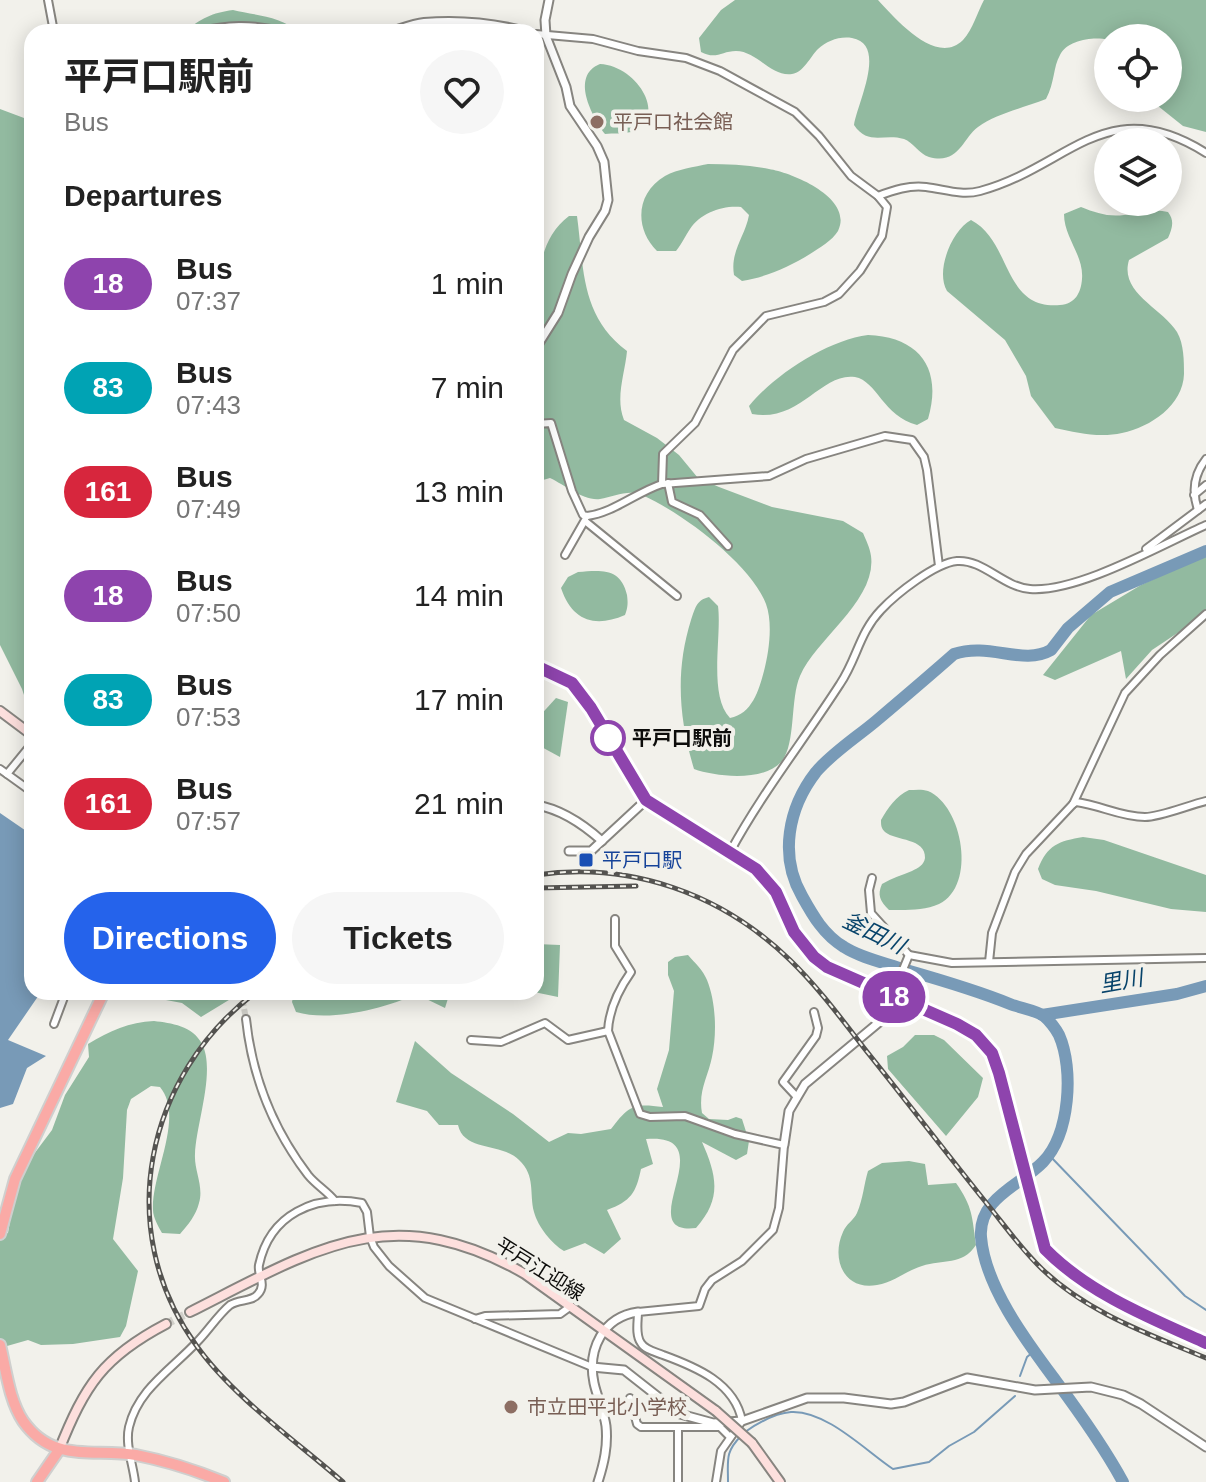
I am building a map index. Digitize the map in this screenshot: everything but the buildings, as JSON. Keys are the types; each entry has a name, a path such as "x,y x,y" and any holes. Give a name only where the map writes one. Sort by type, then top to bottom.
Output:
{"highway":[{"path":"544,670 572,683 591,708 646,800 756,869 776,892 794,932 814,957 827,967 957,1024 985,1043 999,1073 1045,1249 1064,1269 1137,1311 1206,1343"},
{"path":"0,1234 15,1179 100,1000"},
{"path":"0,1345 21,1418 32,1431 59,1450 81,1454 130,1454 181,1465 224,1482"},
{"path":"37,1482 59,1450"}],"main road":[{"path":"0,711 24,729"},
{"name":"平戸江迎線","path":"190,1312 321,1250 370,1237 424,1237 471,1248 505,1263 571,1306 716,1411 752,1443 780,1482"},
{"path":"59,1450 73,1415 97,1375 128,1345 166,1324"}],"street":[{"path":"48,0 52,24"},
{"path":"544,335 558,313 578,261 605,211 609,190 604,162 570,106 546,36 549,0"},
{"path":"414,24 447,21 484,24"},
{"path":"546,36 593,39 638,51 686,58 720,71 795,112 851,176 878,196 887,207 887,220 878,246 860,271 839,294 824,302 766,316 733,350 695,423 663,454 665,483 672,502 700,515 728,546"},
{"path":"878,196 908,186 948,193 982,191 1083,140 1117,128 1147,129 1168,134 1206,153"},
{"path":"544,423 551,423 572,491 586,519 677,596"},
{"path":"565,555 586,519 646,489 665,483 769,476 806,459 885,436 912,440 924,457 939,566"},
{"path":"1198,510 1194,495 1196,475 1206,459"},
{"path":"1194,495 1206,485"},
{"path":"1137,556 1206,504"},
{"path":"730,852 748,819 842,682 863,632 900,590 939,566 957,561 970,563 1014,587 1055,589 1079,582 1206,525"},
{"path":"989,962 992,933 1015,872 1026,854 1073,804 1125,693 1160,655 1206,614"},
{"path":"7,774 24,753"},
{"path":"0,769 24,786"},
{"path":"569,851 591,851 646,800"},
{"path":"1073,804 1086,803 1149,817 1206,801"},
{"path":"544,806 572,818 602,841"},
{"path":"872,878 869,890 871,913 907,958 952,963 1206,958"},
{"path":"615,919 615,946 631,972 608,1018 608,1031 640,1114 650,1117 685,1116 735,1134 784,1145"},
{"path":"598,1482 606,1450 606,1434 592,1367 593,1352 604,1330 618,1317 699,1306 712,1280 742,1261 773,1230 779,1208 789,1111 796,1096 805,1084 883,1019 907,958"},
{"path":"54,1024 63,1000"},
{"path":"796,1096 783,1082 816,1036 818,1028 814,1012"},
{"path":"246,1019 251,1060 273,1117 308,1175 335,1201"},
{"path":"471,1040 501,1042 545,1023 568,1040 608,1031"},
{"path":"135,1482 127,1440 136,1409 153,1383 195,1344 230,1305 254,1298 260,1292 258,1268 273,1233 281,1223 298,1209 335,1201 362,1203 367,1212 370,1237 389,1266 425,1298 592,1367 624,1370 680,1414 693,1419 713,1423 742,1421 807,1398 904,1402 967,1378 1024,1389 1091,1387 1123,1395 1206,1447"},
{"path":"475,1319 485,1316 560,1314 571,1306"},
{"path":"638,1312 641,1343 647,1349 680,1361 724,1387 737,1400 742,1421"},
{"path":"630,1398 637,1424 641,1427 720,1427 730,1437"},
{"path":"716,1482 721,1451 742,1421"},
{"path":"678,1427 678,1482"}],"green space":[{"path":"735,0 878,0 905,28 941,48 952,47 963,40 984,0 1206,0 1206,132 1183,126 1166,112 1182,112 1182,24 1094,24 1094,39 1075,43 1064,50 1046,99 985,122 959,150 939,158 929,157 904,139 865,135 854,125 868,76 868,51 863,43 852,38 829,41 800,70 784,74 744,52 711,55 701,52 699,38 721,10"},
{"path":"233,10 286,24 195,24"},
{"path":"600,64 614,67 637,83 648,106 648,117 642,126 631,132 605,134 590,107 585,87 586,77"},
{"path":"0,109 24,118 24,695 0,645"},
{"path":"708,164 769,169 806,182 830,198 837,208 841,219 838,231 825,244 794,263 742,281 734,275 733,266 749,215 741,207 706,214 694,223 676,251 657,251 644,232 642,222 648,192 665,176"},
{"path":"1081,207 1094,212 1094,216 1170,216 1172,228 1168,238 1129,260 1128,272 1136,291 1177,332 1184,358 1184,374 1172,405 1154,420 1133,430 1105,435 1055,428 1031,396 1026,376 1005,340 947,291 944,283 947,252 958,232 971,220 994,243 1017,286 1027,297 1041,304 1070,302 1080,289 1082,270 1064,214"},
{"path":"569,216 577,216 592,306 600,322 627,351 620,394 624,420 657,438 679,455 698,478 772,507 843,521 863,533 869,547 870,572 865,588 800,676 786,753 774,768 764,772 727,776 694,769 682,713 681,676 686,639 697,606 709,597 718,606 717,665 723,708 730,718 738,716 757,693 770,638 769,620 766,604 746,572 694,526 642,495 626,493 594,499 550,478 544,480 544,253 557,227"},
{"path":"868,335 901,342 923,359 932,385 928,419 917,425 905,421 869,385 855,377 831,382 784,411 769,415 752,414 749,406 787,371 819,351"},
{"path":"1206,555 1206,614 1152,650 1126,679 1121,651 1055,680 1043,675 1091,615 1141,585"},
{"path":"602,571 615,575 627,595 625,615 594,621 571,608 561,588 568,577 578,572"},
{"path":"556,698 568,702 560,757 544,748 544,711"},
{"path":"909,790 928,791 940,799 950,812 961,846 961,864 951,895 939,904 921,909 889,910 880,898 882,884 916,869 925,858 916,843 890,835 882,826 881,820 890,807"},
{"path":"1083,837 1104,840 1206,875 1206,912 1171,909 1096,891 1055,885 1042,879 1038,869 1045,854 1067,840"},
{"path":"544,944 560,945 558,997 544,994"},
{"path":"688,955 705,976 714,1008 714,1048 702,1091 702,1113 709,1119 742,1119 749,1141 747,1154 736,1160 702,1142 714,1177 714,1187 710,1207 696,1228 678,1226 671,1216 680,1166 679,1151 669,1141 646,1139 653,1164 641,1169 637,1184 627,1199 607,1210 621,1239 604,1254 585,1243 564,1251 550,1240 539,1223 534,1212 530,1178 519,1160 511,1154 468,1139 458,1125 439,1125 427,1111 396,1102 415,1041 451,1073 549,1142 568,1133 611,1129 628,1110 639,1106 663,1107 657,1089 669,1050 674,991 668,975 668,962 675,957"},
{"path":"166,1000 229,1000 201,1017 182,1003"},
{"path":"401,1000 373,1009 325,1016 296,1012 292,1002"},
{"path":"428,1000 448,1000 445,1008"},
{"path":"154,1021 187,1029 198,1038 206,1055 206,1083 195,1154 200,1191 196,1212 180,1234 162,1233 155,1219 154,1196 169,1114 167,1099 160,1087 151,1086 131,1099 127,1110 123,1178 113,1239 138,1271 126,1326 120,1337 73,1344 41,1345 28,1340 7,1346 0,1339 0,1234 8,1233 21,1157 31,1158 52,1130 65,1095 89,1057 88,1044 120,1028"},
{"path":"915,1035 934,1035 944,1040 983,1078 978,1097 946,1136 888,1069 887,1056"},
{"path":"909,1161 925,1164 928,1185 956,1183 969,1206 976,1245 971,1252 958,1259 922,1266 883,1284 865,1286 856,1283 843,1270 838,1252 843,1232 859,1208 868,1171 882,1163"}],"water":[{"path":"0,813 24,830 24,1000 36,1000 8,1040 46,1056 27,1068 13,1104 0,1108"}],"waterway":[{"name":"釜田川","path":"1123,1482 1091,1430 1009,1313 990,1275 981,1237 986,1212 993,1202 1043,1162 1059,1135 1068,1083 1059,1035 1046,1018 1036,1012 866,957 837,942 815,918 795,881 789,849 790,832 806,786 822,765 954,654 980,651 1029,656 1051,650 1068,628 1110,592 1206,551"},
{"name":"里川","path":"1042,1015 1177,994 1206,986"},
{"path":"1049,1155 1185,1296 1206,1310"},
{"path":"1020,1376 1027,1357 1033,1352"},
{"path":"745,1432 779,1414 804,1413 832,1424 893,1469 929,1462 974,1432 1015,1396"},
{"path":"728,1482 730,1452 741,1436"}],"tunnel":[{"path":"243,1000 246,1019"},
{"path":"166,1324 190,1312"}],"railway":[{"path":"544,874 606,873 640,878 705,900 763,937 821,993 1014,1238 1042,1269 1099,1310 1206,1358"},
{"path":"544,888 636,886"},
{"path":"247,1000 218,1026 188,1066 167,1110 153,1156 149,1204 154,1253 170,1300 211,1364 265,1417 343,1482"}],"bus line":[{"name":"18","path":"544,669 572,683 591,708 646,800 756,869 776,892 794,932 814,957 827,967 957,1024 985,1043 999,1073 1045,1249 1064,1269 1100,1291 1206,1343"}],"place":[{"name":"平戸口社会館","path":"597,122"},
{"name":"平戸口駅前","path":"608,738"},
{"name":"平戸口駅","path":"586,860"},
{"name":"市立田平北小学校","path":"511,1407"}]}
